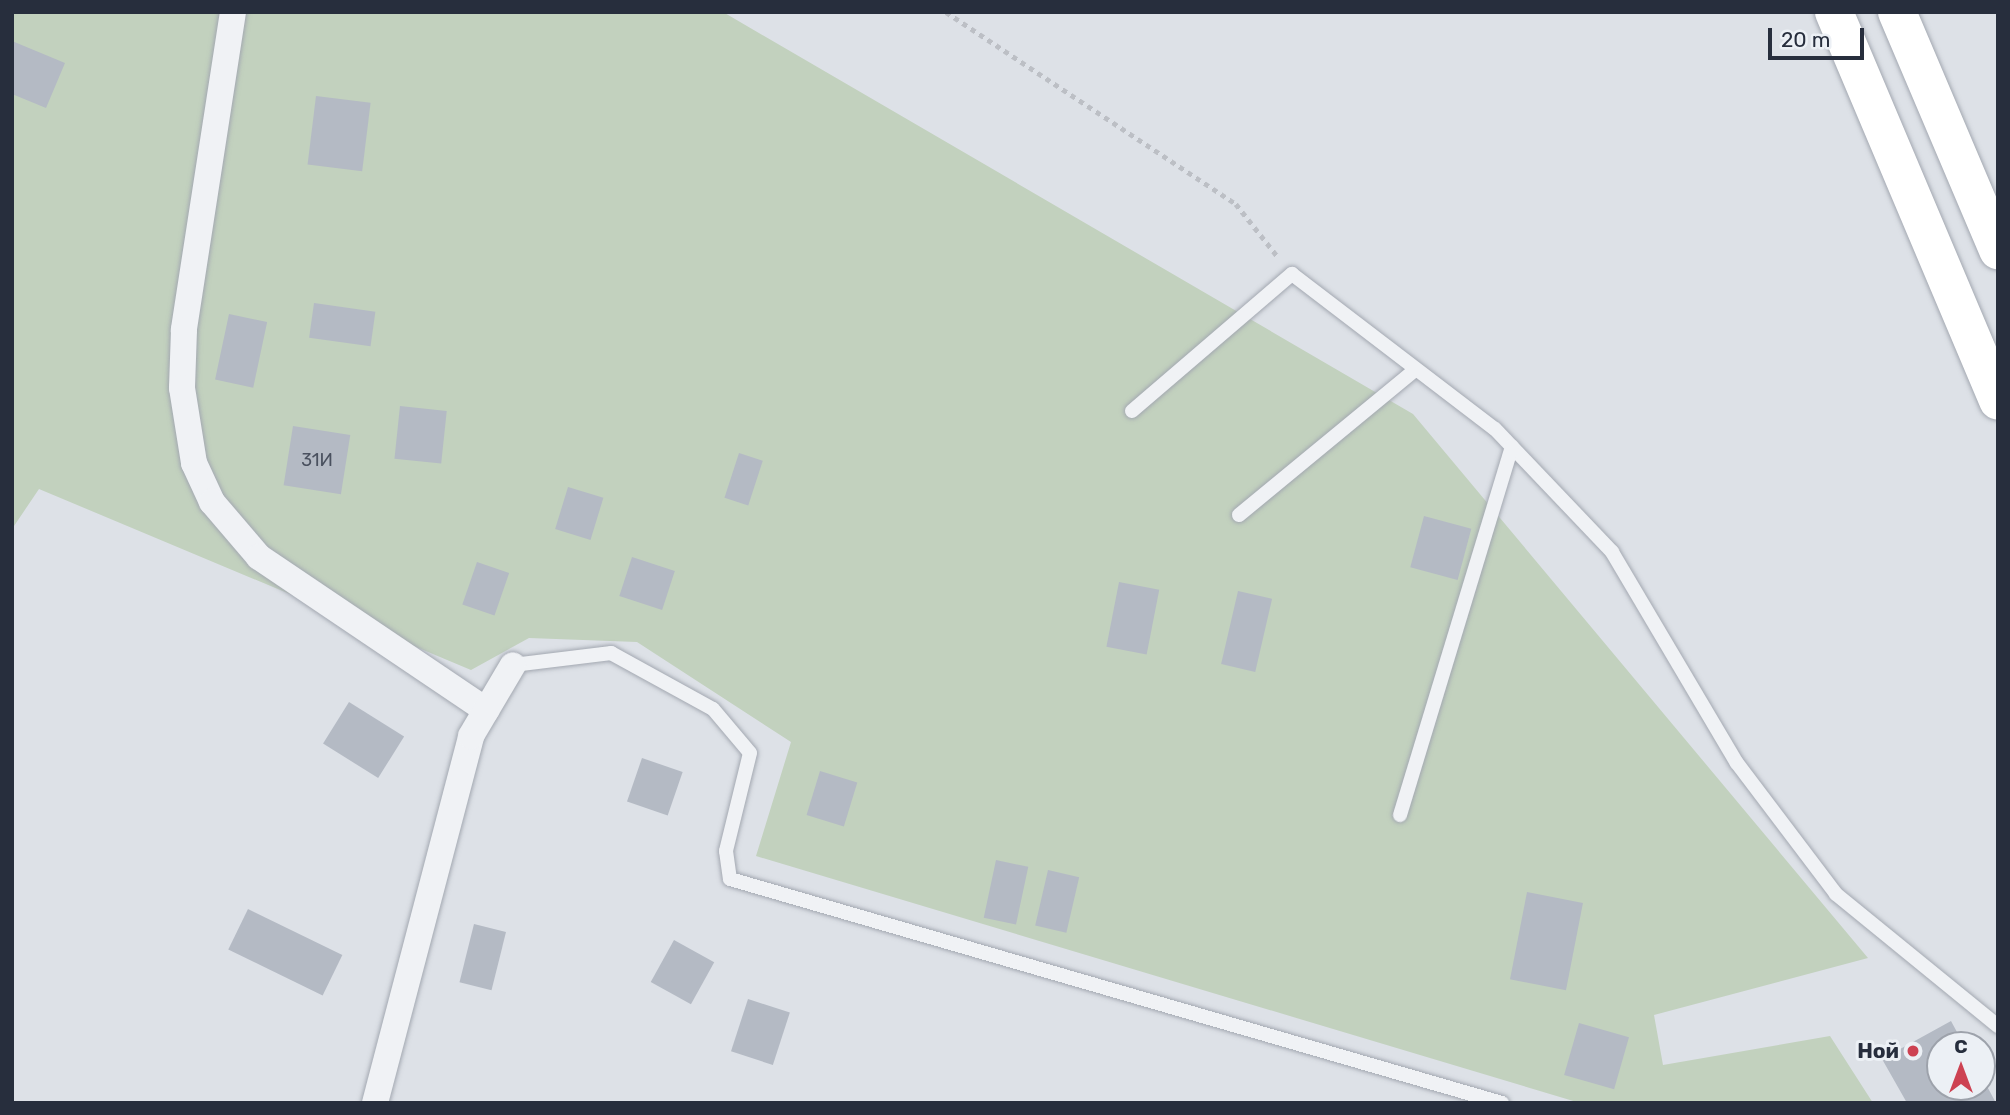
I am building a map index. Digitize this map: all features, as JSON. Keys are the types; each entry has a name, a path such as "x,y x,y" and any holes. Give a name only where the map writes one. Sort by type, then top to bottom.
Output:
{"highway":[{"path":"1834,12 1998,401"},
{"path":"1897,12 1998,250"}],"street":[{"path":"233,12 184,330 183,388 194,463 212,502 258,556 486,710"},
{"path":"375,1103 471,736 513,665"}],"lane":[{"path":"1132,411 1292,274 1512,447 1612,552 1737,764 1836,894 1998,1026"},
{"path":"1239,515 1416,369"},
{"path":"1400,816 1512,447"},
{"path":"513,665 611,653 713,709 750,753 726,851 730,879 1502,1103"}],"path":[{"path":"946,12 1236,204 1292,274"}],"green space":[{"path":"12,12 723,12 1413,414 1868,958 1654,1015 1663,1065 1830,1036 1873,1103 1580,1103 756,856 791,742 637,642 529,638 471,670 39,489 12,529"}],"building":[{"path":"12,41 65,63 46,108 12,94"},
{"path":"316,96 371,103 362,171 308,164"},
{"path":"314,303 375,312 371,346 309,338"},
{"path":"229,314 267,322 253,388 215,380"},
{"path":"400,406 447,411 441,464 394,459"},
{"path":"293,426 350,435 341,494 284,485"},
{"path":"739,453 763,461 748,505 724,498"},
{"path":"568,487 603,498 591,540 555,529"},
{"path":"1424,516 1471,529 1458,580 1410,567"},
{"path":"632,557 675,571 662,610 619,596"},
{"path":"477,562 509,573 494,616 462,605"},
{"path":"1119,582 1159,590 1147,655 1106,647"},
{"path":"1238,591 1272,599 1255,672 1221,664"},
{"path":"349,702 404,736 378,778 323,744"},
{"path":"642,758 683,772 668,815 627,801"},
{"path":"820,771 857,782 844,826 807,815"},
{"path":"996,860 1028,867 1016,925 984,918"},
{"path":"1048,870 1079,877 1066,933 1035,926"},
{"path":"1527,892 1583,903 1566,990 1510,979"},
{"path":"248,909 342,955 323,995 228,949"},
{"path":"474,924 506,932 492,990 459,982"},
{"path":"674,940 714,962 691,1004 651,982"},
{"path":"748,999 790,1013 773,1065 731,1051"},
{"path":"1951,1021 1956,1031 1933,1031"},
{"path":"1579,1023 1629,1037 1614,1089 1564,1075"},
{"path":"1926,1035 1926,1101 1996,1103 1907,1103 1882,1059"}],"place":[{"name":"Ной","path":"1913,1051"}]}
